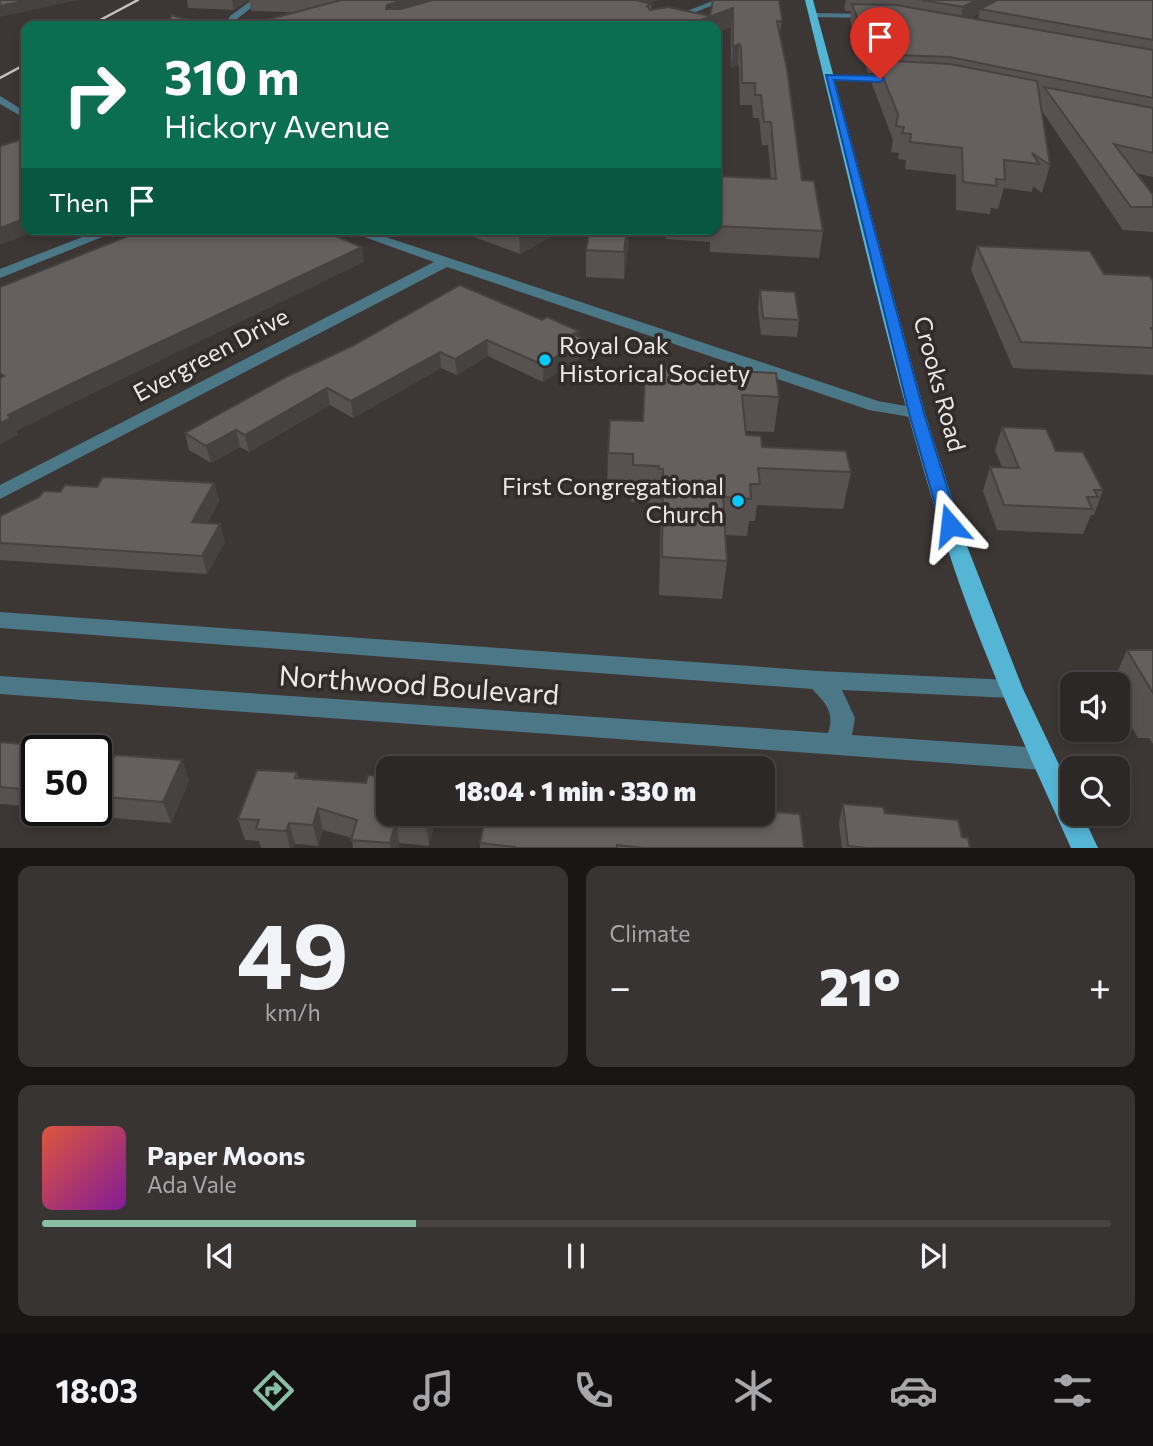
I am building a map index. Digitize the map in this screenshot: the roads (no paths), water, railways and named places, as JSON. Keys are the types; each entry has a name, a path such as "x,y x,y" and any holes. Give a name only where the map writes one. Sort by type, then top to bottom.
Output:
{"main road":[{"name":"Crooks Road","path":"809,0 916,413 957,546 1012,689 1085,848"}],"street":[{"path":"232,21 257,0"},
{"path":"666,21 722,0"},
{"path":"813,15 884,17"},
{"path":"829,77 905,80"},
{"path":"0,99 21,113"},
{"path":"0,110 21,115"},
{"path":"0,274 101,235"},
{"path":"365,235 875,406 916,413"},
{"name":"Evergreen Drive","path":"0,493 444,262"},
{"name":"Northwood Boulevard","path":"0,620 818,681 1012,689"},
{"path":"818,681 839,701 844,718 844,730 834,746"},
{"name":"Northwood Boulevard","path":"0,685 1043,759"}],"railway":[{"path":"98,21 138,0"},
{"path":"0,78 21,67"}],"place":[{"name":"Royal Oak Historical Society","path":"545,360"},
{"name":"First Congregational Church","path":"738,501"}]}
